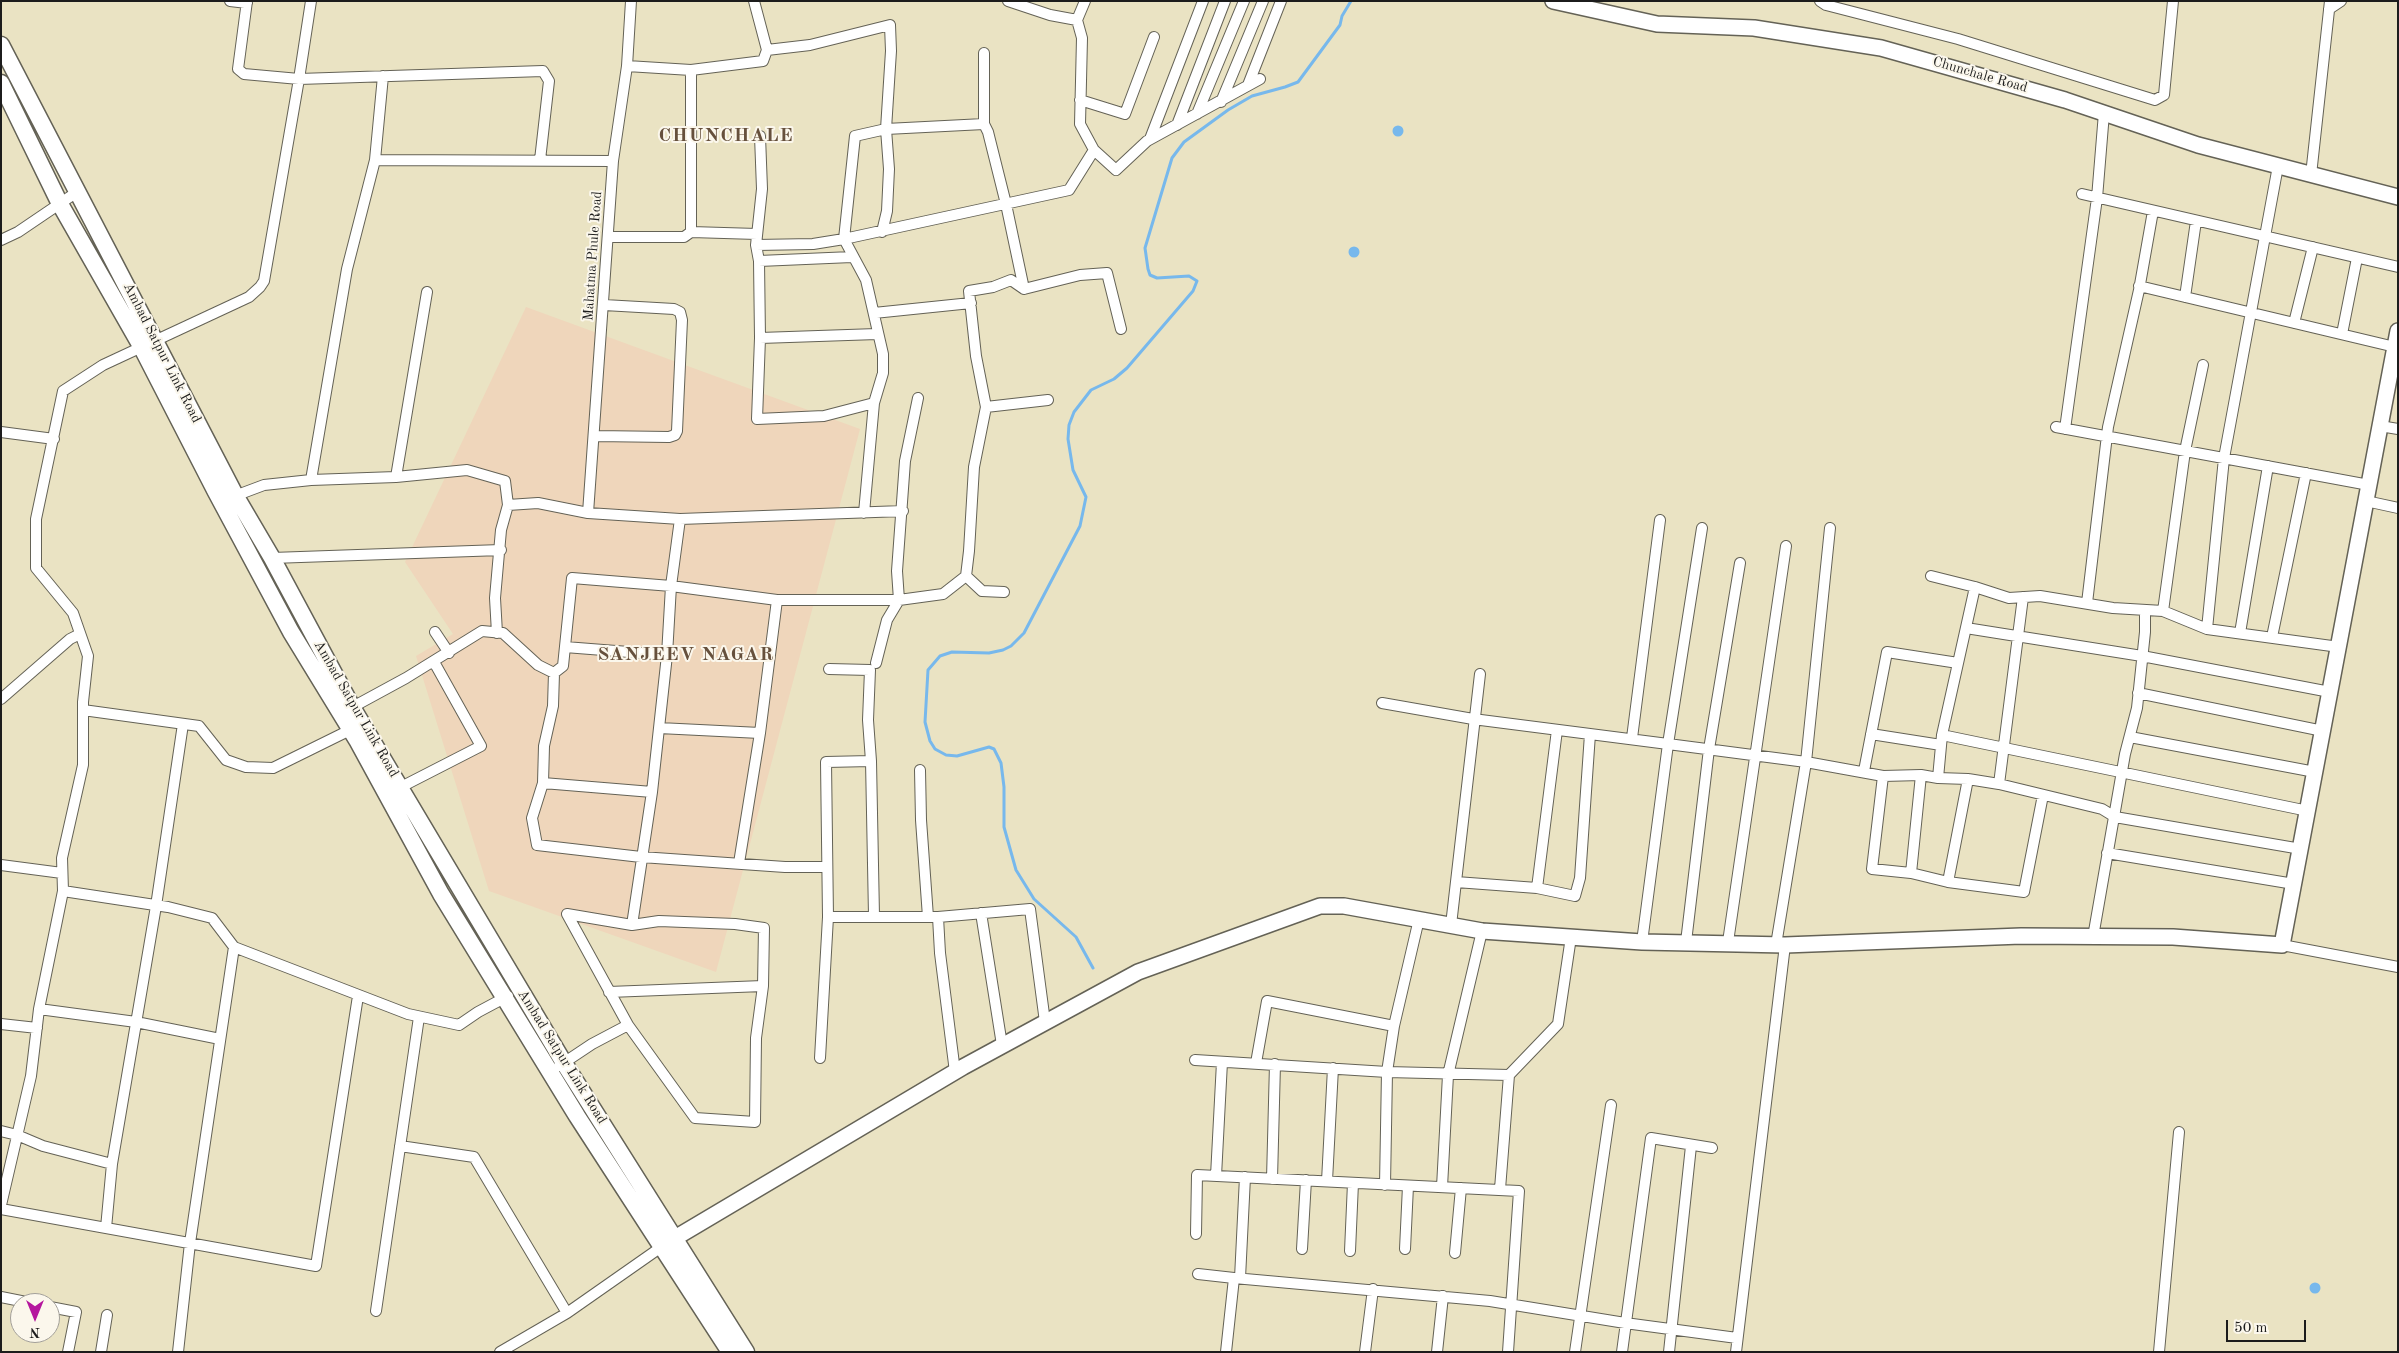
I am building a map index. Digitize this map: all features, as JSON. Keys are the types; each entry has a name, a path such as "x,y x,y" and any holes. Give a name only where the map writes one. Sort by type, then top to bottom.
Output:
{"main road":[{"name":"Chunchale Road","path":"1553,1 1657,24 1728,26 1853,42 1954,67 2104,114 2170,137 2398,197"},
{"name":"Ambad Satpur Link Road","path":"1,45 77,192 149,342 228,499 291,632 401,787 520,990 557,1067"},
{"name":"Ambad Satpur Link Road","path":"1,83 60,204 149,342"},
{"path":"669,1242 955,1072 1138,972 1320,906 1344,906 1482,931 1642,942 1728,942 1781,945 2021,936 2093,936 2173,937 2282,945 2398,331"},
{"name":"Ambad Satpur Link Road","path":"228,499 272,558 346,710 350,730 441,894 505,998 557,1067 669,1242 746,1352"},
{"name":"Ambad Satpur Link Road","path":"669,1242 730,1352"}],"street":[{"path":"230,1 247,2 239,72 244,74 299,79 543,71 549,81 540,160"},
{"path":"311,1 264,281 248,297 102,365 63,392 36,519 36,568 73,612 88,656 83,710 83,765 62,858 63,891 39,1009 31,1076 1,1207 316,1266 358,996"},
{"name":"Mahatma Phule Road","path":"588,513 595,436 613,161 627,66 631,1"},
{"path":"627,66 691,70 763,60 767,50 754,1"},
{"path":"1008,1 1050,15 1078,20"},
{"path":"1085,1 1078,20 1082,38 1080,124 1094,150 1116,170 1150,139 1221,102 1260,78"},
{"path":"1150,139 1203,1"},
{"path":"1177,125 1225,1"},
{"path":"1197,114 1244,1"},
{"path":"1221,102 1263,1"},
{"path":"1248,86 1281,1"},
{"path":"1820,1 1826,5 1958,39 2155,100 2164,95 2173,1"},
{"path":"2311,175 2329,5 2341,1"},
{"path":"767,50 810,45 890,25 891,51 886,129 889,169 887,211 882,232"},
{"path":"1080,100 1124,114 1154,37"},
{"path":"984,53 984,124 988,132 1006,204 1024,289"},
{"path":"691,70 691,232"},
{"path":"311,480 347,269 375,160 383,76"},
{"path":"2104,114 2097,198 2061,428 2369,484"},
{"path":"864,513 874,403 883,373 883,354 866,280 844,239 856,136 886,129 984,124"},
{"path":"760,136 762,189 756,245 760,338 757,419 824,416 874,403"},
{"path":"756,245 813,244 844,239 1069,190 1094,150"},
{"path":"375,160 613,161"},
{"path":"2207,629 2224,458 2250,313 2267,237 2278,166"},
{"path":"1,240 18,232 77,192"},
{"path":"2082,194 2398,267"},
{"path":"2087,603 2107,437 2153,211"},
{"path":"2185,297 2196,221"},
{"path":"608,237 684,236 691,232 757,234"},
{"path":"2294,323 2313,247"},
{"path":"758,261 852,257"},
{"path":"2342,334 2357,258"},
{"path":"554,673 564,666 572,578 671,586 777,600 899,600 943,594 966,576 974,467 986,408 977,364 969,291 993,288 1011,280 1024,289 1080,275 1108,272 1121,329"},
{"path":"2139,286 2395,347"},
{"path":"396,477 427,292"},
{"path":"874,313 971,303"},
{"path":"595,436 671,437 677,431 682,320 680,312 674,309 604,305"},
{"path":"760,338 877,334"},
{"path":"2163,612 2185,451 2203,365"},
{"path":"876,663 887,620 899,600 897,571 899,532 903,512 905,461 918,398"},
{"path":"986,408 1048,400"},
{"path":"2380,426 2398,429"},
{"path":"1,432 54,439"},
{"path":"2240,633 2268,466"},
{"path":"228,499 264,485 311,480 396,477 467,470 505,481 508,505 501,530 501,550 494,598 497,632"},
{"path":"2272,637 2306,473"},
{"path":"2366,501 2398,508"},
{"path":"508,505 538,503 588,513 680,520 903,512"},
{"path":"632,925 652,792 667,655 671,586 680,520"},
{"path":"1632,738 1660,520"},
{"path":"1642,942 1668,744 1702,528"},
{"path":"1736,1352 1781,945 1806,762 1830,528"},
{"path":"1728,942 1754,754 1786,546"},
{"path":"272,558 501,550"},
{"path":"1686,942 1709,749 1740,563"},
{"path":"966,576 982,591 1004,592"},
{"path":"1930,576 2009,598 2040,596 2163,612 2207,629 2339,647"},
{"path":"1938,778 1941,740 1975,587"},
{"path":"1999,784 2023,597"},
{"path":"739,863 760,734 777,600"},
{"path":"2093,936 2107,852 2138,693 2145,610"},
{"path":"1966,628 2142,656 2330,692"},
{"path":"346,710 434,662 482,631 503,633 538,665 554,673"},
{"path":"435,632 449,653"},
{"path":"1,699 70,640 80,634"},
{"path":"566,647 667,655"},
{"path":"1864,771 1887,652 1958,663"},
{"path":"401,787 480,746 434,662"},
{"path":"829,669 870,670 868,720 871,762 874,916"},
{"path":"554,673 553,706 544,746 542,783 532,818 537,845 641,857 785,867 826,867"},
{"path":"1451,925 1473,719 1480,674"},
{"path":"2138,693 2323,731"},
{"path":"1382,703 1473,719 1754,754 1864,771 1884,776 1921,775 1938,778 1968,779 1999,784 2102,808 2115,816 2301,849"},
{"path":"83,710 200,726 226,760 246,767 273,768 350,730"},
{"path":"106,1228 112,1164 156,906 183,724"},
{"path":"659,728 760,734"},
{"path":"1537,888 1557,730"},
{"path":"1456,882 1537,888 1575,896 1580,878 1590,734"},
{"path":"1871,734 2005,748 2308,811"},
{"path":"2130,737 2315,772"},
{"path":"820,1058 828,917 826,762 871,762"},
{"path":"920,770 921,820 955,1072"},
{"path":"1911,873 1921,775"},
{"path":"1884,776 1872,870 1911,873 1948,882 2024,892 2044,796"},
{"path":"1948,882 1968,779"},
{"path":"542,783 652,792"},
{"path":"2107,852 2294,884"},
{"path":"1,865 62,873"},
{"path":"63,891 156,906 212,918 234,947 358,996 420,1017 459,1025 478,1012 520,990"},
{"path":"828,917 933,917 1030,909 1046,1022"},
{"path":"981,913 1002,1046"},
{"path":"566,914 632,925 659,921 735,924 764,928 763,986 756,1038 756,1122 695,1118 628,1025 566,914"},
{"path":"1385,1185 1387,1072 1394,1026 1419,919"},
{"path":"1442,1186 1448,1074 1482,931"},
{"path":"1500,1189 1509,1075 1558,1024 1571,937"},
{"path":"2282,945 2398,968"},
{"path":"178,1352 190,1243 234,947"},
{"path":"609,992 763,986"},
{"path":"1256,1064 1267,1001 1394,1026"},
{"path":"39,1009 136,1022 220,1038"},
{"path":"376,1311 420,1017"},
{"path":"1,1024 37,1028"},
{"path":"557,1067 592,1044 628,1025"},
{"path":"1195,1060 1387,1072 1509,1075"},
{"path":"1216,1176 1222,1062"},
{"path":"1272,1179 1275,1064"},
{"path":"1327,1181 1333,1068"},
{"path":"1576,1352 1610,1105"},
{"path":"1,1131 17,1135 43,1146 112,1164"},
{"path":"2159,1352 2179,1132"},
{"path":"1622,1352 1651,1138 1712,1148"},
{"path":"400,1146 474,1158 567,1313"},
{"path":"1669,1352 1691,1146"},
{"path":"1196,1234 1197,1175 1519,1191 1513,1304 1508,1352"},
{"path":"1226,1352 1237,1278 1244,1178"},
{"path":"1302,1249 1306,1180"},
{"path":"1350,1251 1354,1183"},
{"path":"1405,1249 1408,1186"},
{"path":"1455,1253 1461,1188"},
{"path":"500,1352 567,1313 669,1242"},
{"path":"1198,1274 1373,1289 1513,1304 1625,1324 1737,1338"},
{"path":"1365,1352 1373,1289"},
{"path":"1437,1352 1443,1296"},
{"path":"60,1309 76,1312 68,1352"},
{"path":"101,1352 107,1315"}],"shaded area":[{"path":"526,307 860,429 716,972 489,891 416,656 453,634 405,562"}],"water":[{"path":"1398,125 1404,131 1398,137 1392,131"},
{"path":"1354,246 1360,252 1354,258 1348,252"},
{"path":"2315,1282 2321,1288 2315,1294 2309,1288"}],"waterway":[{"path":"1093,968 1076,937 1034,899 1016,870 1004,827 1004,787 1001,763 994,749 989,747 957,756 946,755 935,749 930,741 925,722 928,670 940,656 952,652 989,653 1003,650 1011,646 1024,633 1080,526 1086,497 1073,470 1068,439 1069,425 1074,412 1091,390 1114,379 1127,368 1193,291 1197,281 1189,276 1157,278 1150,275 1148,269 1145,248 1172,158 1184,142 1228,110 1252,96 1298,82 1340,25 1342,16 1351,1"}],"district":[{"name":"CHUNCHALE","path":"726,136"},
{"name":"SANJEEV NAGAR","path":"686,655"}]}
